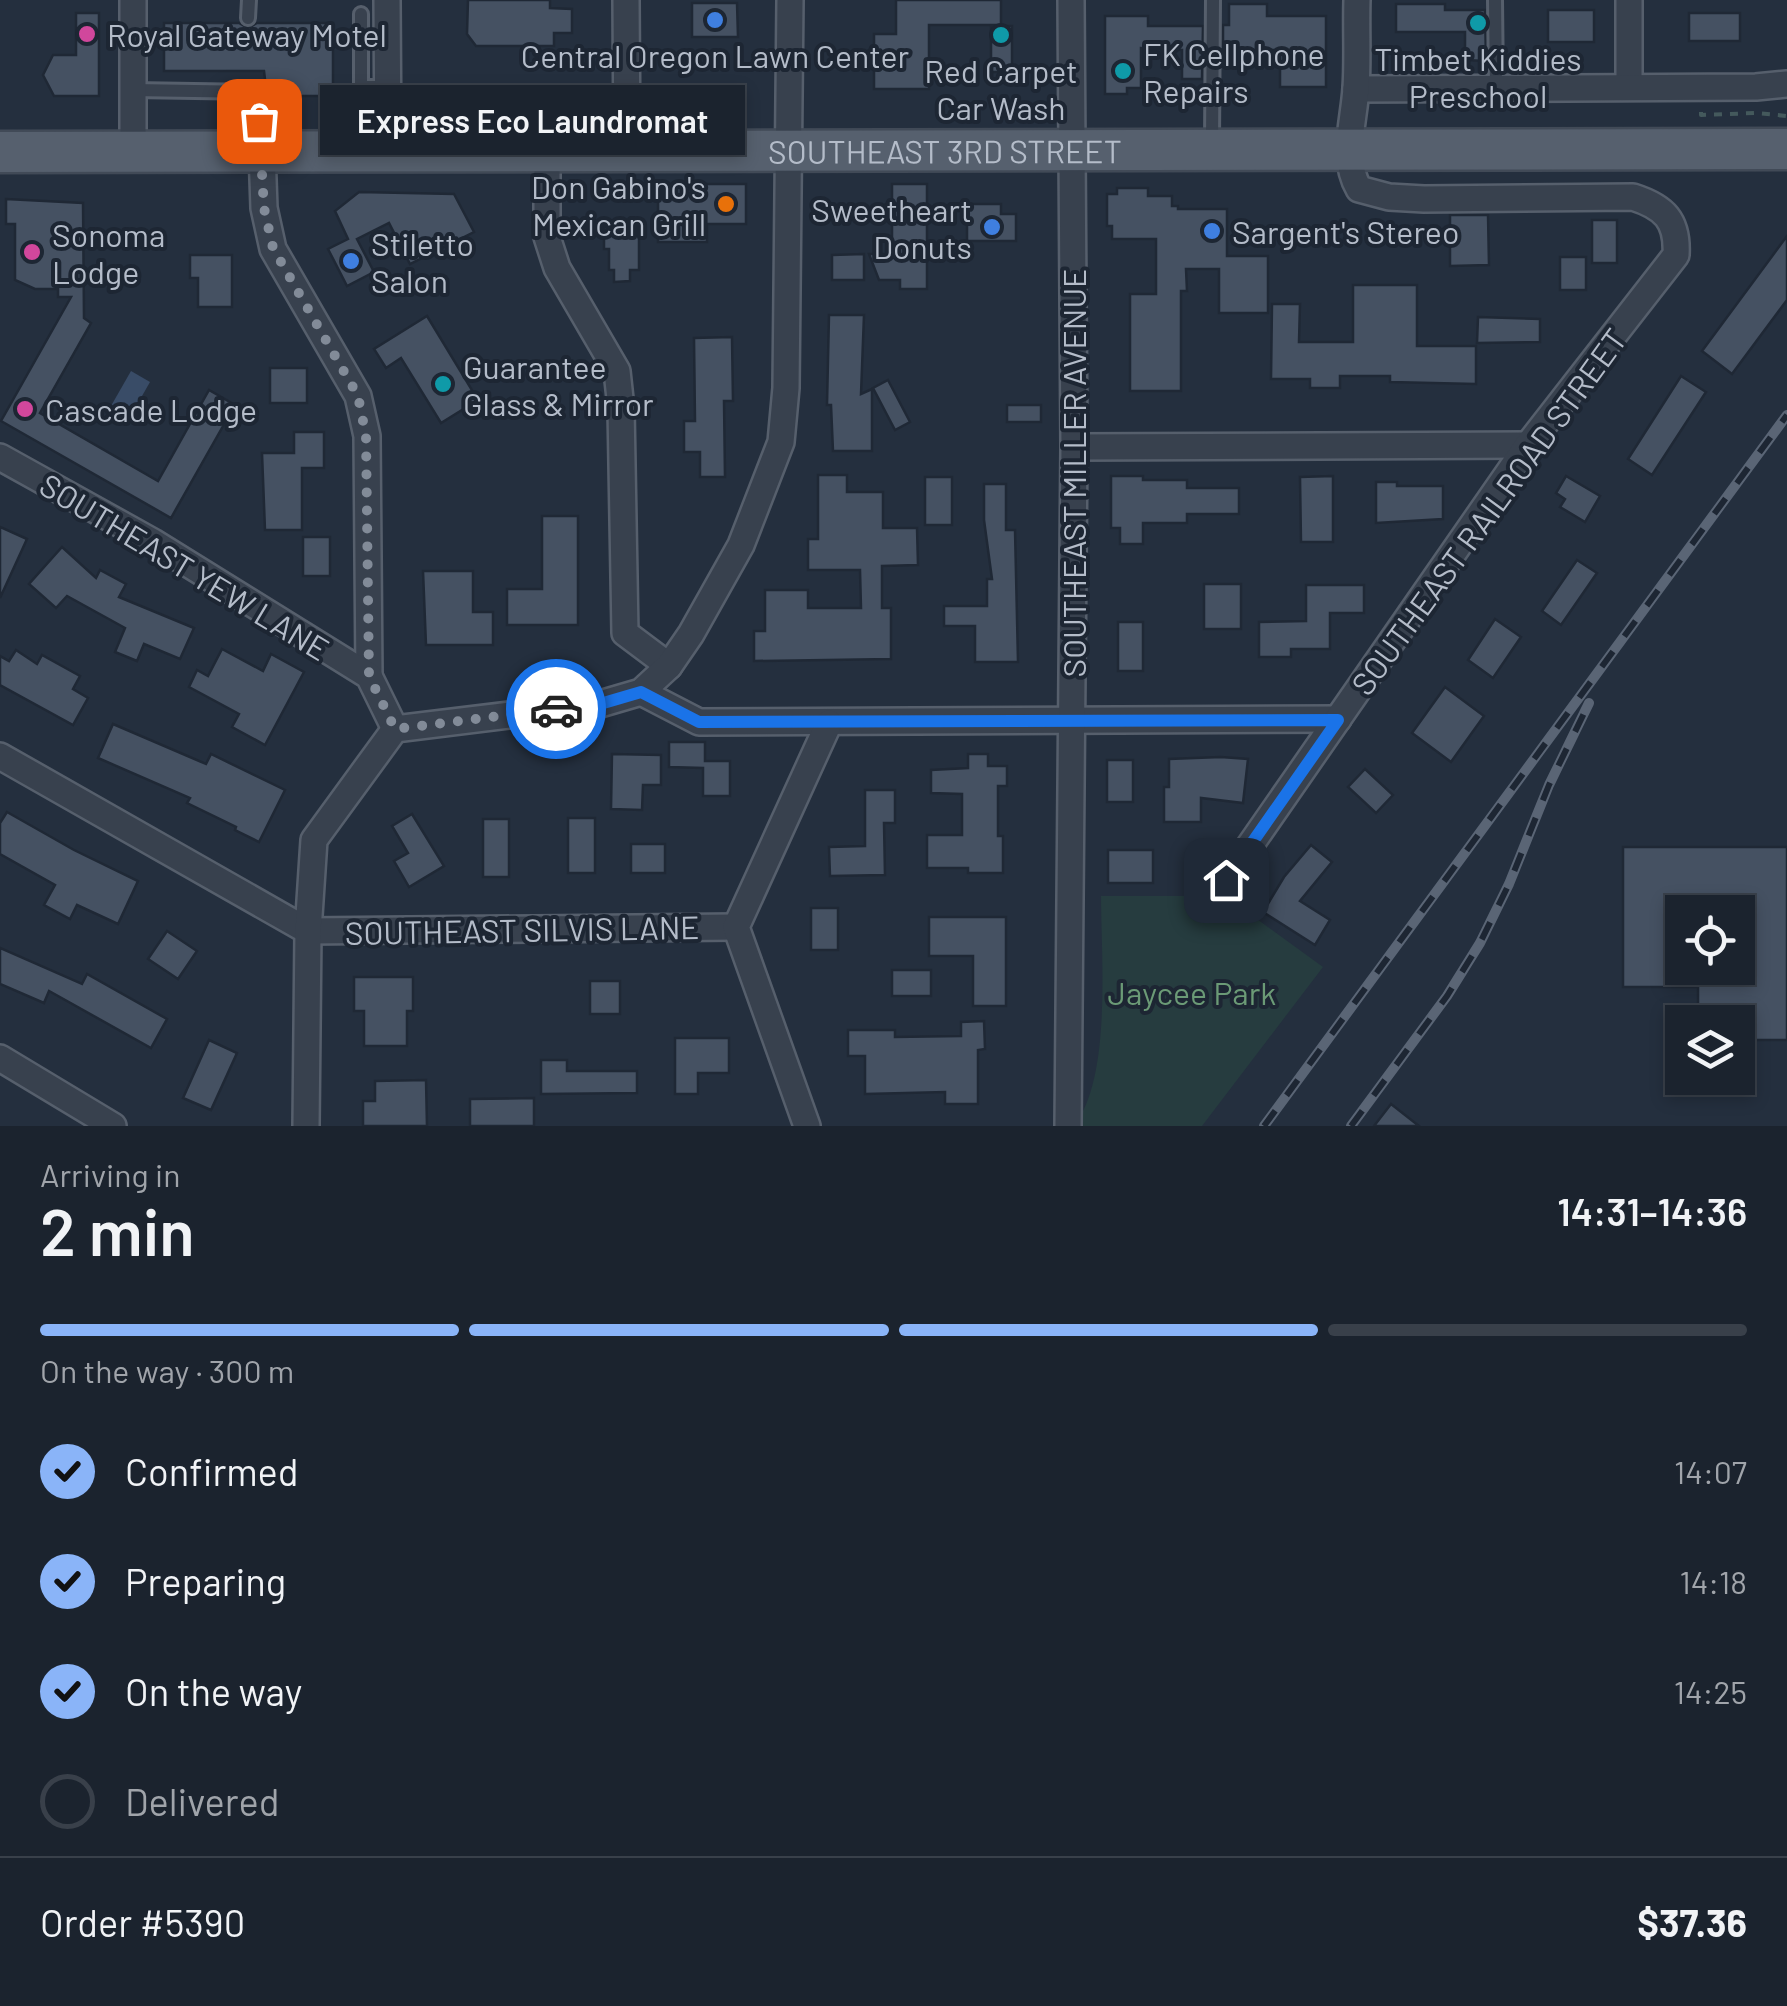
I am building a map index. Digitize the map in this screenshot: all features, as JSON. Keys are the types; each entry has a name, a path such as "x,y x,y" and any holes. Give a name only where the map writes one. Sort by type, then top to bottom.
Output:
{"main road":[{"name":"SOUTHEAST 3RD STREET","path":"0,152 1787,149"}],"street":[{"path":"132,151 133,0"},
{"path":"387,0 388,151"},
{"path":"626,0 627,151"},
{"path":"306,1126 308,931 314,840 395,729 600,704 641,692 668,666 691,634 741,545 781,442 786,388 790,0"},
{"name":"SOUTHEAST MILLER AVENUE","path":"1068,1126 1074,448 1071,0"},
{"path":"1349,148 1356,89 1356,0"},
{"path":"1629,0 1629,86"},
{"path":"1356,89 1787,84"},
{"name":"SOUTHEAST RAILROAD STREET","path":"1226,880 1528,445 1676,255 1677,240 1670,220 1656,204 1632,197 1388,196 1359,189 1351,175 1349,148"},
{"path":"262,151 264,208 273,248 358,396 366,436 369,676 395,729"},
{"path":"548,151 547,237 557,268 618,370 625,633 668,666"},
{"path":"1074,448 1528,445"},
{"name":"SOUTHEAST YEW LANE","path":"0,457 153,542 369,676"},
{"path":"641,692 699,722 1338,720"},
{"path":"808,1126 736,927 830,723"},
{"path":"0,756 308,931"},
{"name":"SOUTHEAST SILVIS LANE","path":"308,931 736,927"},
{"path":"0,1058 112,1126"}],"lane":[{"path":"248,18 249,0"},
{"path":"1212,150 1213,0"},
{"path":"1496,0 1496,87"},
{"path":"361,14 361,87 388,87"},
{"path":"133,90 257,92 262,151"}],"green space":[{"name":"Jaycee Park","path":"1101,896 1189,896 1243,909 1323,967 1202,1126 1074,1126 1086,1105 1099,1048"}],"water":[{"path":"131,371 150,382 130,417 111,406"}],"building":[{"path":"468,0 550,0 550,8 572,9 572,33 554,33 554,46 476,46 467,34"},
{"path":"896,0 1001,0 1001,25 929,25 929,89 874,89 874,34 896,34"},
{"name":"Central Oregon Lawn Center","path":"692,3 737,3 738,37 692,37"},
{"path":"1229,4 1267,4 1267,16 1326,16 1326,87 1280,87 1280,50 1223,50 1223,25 1229,25"},
{"path":"1396,4 1445,4 1445,10 1485,10 1486,61 1465,60 1465,32 1396,32"},
{"path":"1548,10 1594,10 1594,42 1548,42"},
{"name":"Royal Gateway Motel","path":"76,13 99,13 99,96 54,96 43,75 53,55 76,55"},
{"path":"1689,13 1740,13 1740,41 1689,41"},
{"path":"1105,16 1148,16 1148,26 1203,26 1202,79 1182,79 1182,50 1141,48 1141,88 1127,88 1127,94 1105,94"},
{"path":"164,23 239,23 248,28 257,23 333,23 333,96 267,96 264,71 164,71"},
{"name":"Red Carpet Car Wash","path":"991,26 1012,26 1012,72 991,72"},
{"path":"658,184 746,184 746,224 707,224 707,242 658,242"},
{"path":"892,184 927,184 927,289 900,289 900,280 879,280 869,254 892,254"},
{"path":"1117,188 1148,188 1148,196 1172,196 1172,206 1178,209 1227,209 1227,256 1268,256 1268,313 1219,313 1219,269 1186,269 1187,291 1181,291 1181,391 1130,391 1130,294 1156,294 1156,239 1112,239 1112,226 1107,226 1107,194 1117,194"},
{"path":"359,192 454,194 474,232 410,264 389,223 357,239 374,272 347,286 328,249 348,239 335,211"},
{"name":"Cascade Lodge","path":"6,199 83,203 84,318 91,323 40,413 158,481 209,390 235,405 171,518 1,421 71,297 58,297 58,289 35,289 15,280 15,224 6,224"},
{"name":"Sweetheart Donuts","path":"967,204 1001,204 1001,214 1016,214 1016,241 967,241"},
{"path":"1450,215 1488,215 1489,265 1450,266"},
{"path":"1592,220 1617,220 1617,263 1592,263"},
{"path":"604,227 639,227 639,270 630,270 630,281 614,282 614,270 609,270 609,249 604,249"},
{"path":"1787,236 1787,300 1732,374 1702,351"},
{"path":"864,254 864,280 832,280 832,255"},
{"name":"Cascade Lodge","path":"190,255 232,255 232,307 198,307 198,278 190,278"},
{"path":"1560,257 1586,257 1586,290 1560,290"},
{"path":"1353,285 1417,285 1417,346 1476,346 1476,384 1390,382 1390,376 1340,376 1340,388 1310,388 1310,379 1271,379 1272,304 1300,304 1299,342 1353,342"},
{"path":"829,315 864,315 861,394 872,389 872,451 833,451 831,405 827,405"},
{"name":"Guarantee Glass & Mirror","path":"427,316 478,400 441,423 401,358 386,368 374,349"},
{"path":"1478,317 1540,319 1540,342 1477,343"},
{"path":"732,337 733,401 724,401 725,477 700,477 700,452 684,452 684,421 695,421 694,338"},
{"path":"270,368 307,368 307,403 270,403"},
{"path":"1681,376 1706,392 1652,475 1628,459"},
{"path":"888,380 910,422 895,430 873,388"},
{"path":"1007,405 1041,405 1041,422 1007,422"},
{"path":"294,432 324,432 324,468 302,468 302,530 265,530 262,453 294,453"},
{"path":"818,475 847,475 847,492 883,492 883,528 917,528 918,565 882,566 882,608 891,608 891,659 754,661 754,631 765,631 765,590 808,590 808,608 861,608 860,570 808,570 808,539 818,539"},
{"path":"1111,476 1187,480 1187,488 1239,488 1239,514 1187,514 1187,523 1143,523 1143,544 1120,544 1120,528 1111,528"},
{"path":"1333,476 1333,542 1301,542 1300,477"},
{"path":"1566,476 1600,496 1585,522 1560,507 1565,499 1556,493"},
{"path":"925,477 952,477 952,525 925,525"},
{"path":"1376,482 1443,486 1443,519 1376,523"},
{"path":"984,484 1006,484 1006,530 1015,530 1018,662 975,662 975,626 944,626 944,606 987,606 987,579 992,579 984,520"},
{"path":"542,516 578,516 578,625 507,625 507,589 542,589"},
{"path":"0,527 27,539 0,598"},
{"path":"303,537 330,537 330,576 303,576"},
{"path":"62,547 96,578 100,570 126,584 119,597 194,628 180,659 144,644 137,661 115,652 125,628 67,596 56,608 29,584"},
{"path":"1577,560 1597,573 1561,625 1542,611"},
{"path":"423,571 473,571 473,612 493,612 493,645 426,645"},
{"path":"1204,584 1241,584 1241,629 1204,629"},
{"path":"1306,585 1364,585 1364,613 1330,613 1330,649 1291,649 1291,657 1259,657 1259,622 1306,621"},
{"path":"1495,619 1521,637 1493,678 1468,660"},
{"path":"1118,622 1143,622 1143,671 1118,671"},
{"path":"222,649 263,671 271,654 304,672 265,745 232,727 239,714 189,687 197,670 208,676"},
{"path":"16,650 37,664 42,655 80,676 73,689 88,698 73,725 0,685 0,656 9,661"},
{"path":"1445,687 1484,716 1451,762 1412,733"},
{"path":"113,724 206,764 211,754 285,790 259,842 187,803 190,798 98,758"},
{"path":"669,742 705,742 705,761 730,761 730,796 703,796 703,768 669,767"},
{"path":"612,754 661,755 661,785 643,785 642,810 611,809"},
{"path":"968,754 988,754 988,766 1007,766 1007,786 998,786 1003,873 927,868 927,835 962,835 962,794 931,793 931,770 968,768"},
{"path":"1169,759 1248,759 1243,803 1201,798 1201,822 1164,822"},
{"path":"1107,760 1133,760 1133,802 1107,802"},
{"path":"1365,769 1393,795 1376,813 1348,787"},
{"path":"865,790 895,790 895,823 884,823 885,875 830,876 829,847 865,846"},
{"path":"7,812 138,881 118,924 77,905 70,919 44,905 55,885 0,854 0,823"},
{"path":"412,814 444,866 409,887 394,861 408,853 392,826"},
{"path":"568,818 595,818 595,873 568,873"},
{"path":"483,819 509,819 509,877 483,877"},
{"path":"631,844 665,844 665,873 631,873"},
{"path":"1311,845 1332,862 1300,901 1330,920 1315,945 1263,912 1284,877"},
{"path":"1623,847 1787,847 1787,1040 1755,1040 1755,1005 1698,1005 1698,987 1623,987"},
{"path":"1108,850 1153,850 1153,883 1108,883"},
{"path":"811,908 838,908 838,950 811,950"},
{"path":"929,917 1006,917 1006,1006 973,1006 973,956 929,956"},
{"path":"167,931 197,951 178,979 148,959"},
{"path":"0,948 82,984 87,974 167,1019 151,1048 49,991 44,1003 0,984"},
{"path":"892,970 931,970 931,996 892,996"},
{"path":"354,977 413,977 413,1011 407,1011 407,1046 364,1046 364,1011 354,1011"},
{"path":"590,981 620,981 620,1014 590,1014"},
{"path":"984,1021 985,1049 978,1050 978,1104 945,1104 945,1092 865,1094 865,1056 848,1056 848,1030 895,1030 895,1037 961,1036 961,1022"},
{"path":"675,1038 729,1038 729,1073 698,1073 698,1094 675,1094"},
{"path":"209,1040 237,1053 211,1110 183,1098"},
{"path":"541,1060 567,1060 567,1071 637,1071 637,1093 541,1094"},
{"path":"426,1080 427,1126 363,1126 363,1101 375,1101 375,1081"},
{"path":"534,1098 534,1126 470,1126 470,1099"},
{"path":"1391,1104 1419,1126 1374,1126"}],"railway":[{"path":"1264,1126 1787,415"},
{"path":"1351,1126 1447,996 1480,943 1589,703"}],"way so far":[{"path":"259,121 264,208 273,248 358,396 366,436 369,676 395,729 556,709"}],"place":[{"name":"Central Oregon Lawn Center","path":"715,20"},
{"name":"Timbet Kiddies Preschool","path":"1478,23"},
{"name":"Royal Gateway Motel","path":"87,34"},
{"name":"Red Carpet Car Wash","path":"1001,35"},
{"name":"FK Cellphone Repairs","path":"1123,71"},
{"name":"Express Eco Laundromat","path":"259,121"},
{"name":"Don Gabino's Mexican Grill","path":"726,204"},
{"name":"Sweetheart Donuts","path":"992,227"},
{"name":"Sargent's Stereo","path":"1212,231"},
{"name":"Sonoma Lodge","path":"32,252"},
{"name":"Stiletto Salon","path":"351,261"},
{"name":"Guarantee Glass & Mirror","path":"443,384"},
{"name":"Cascade Lodge","path":"25,409"}],"route":[{"path":"556,709 600,704 641,692 699,722 1338,720 1226,880"}]}
